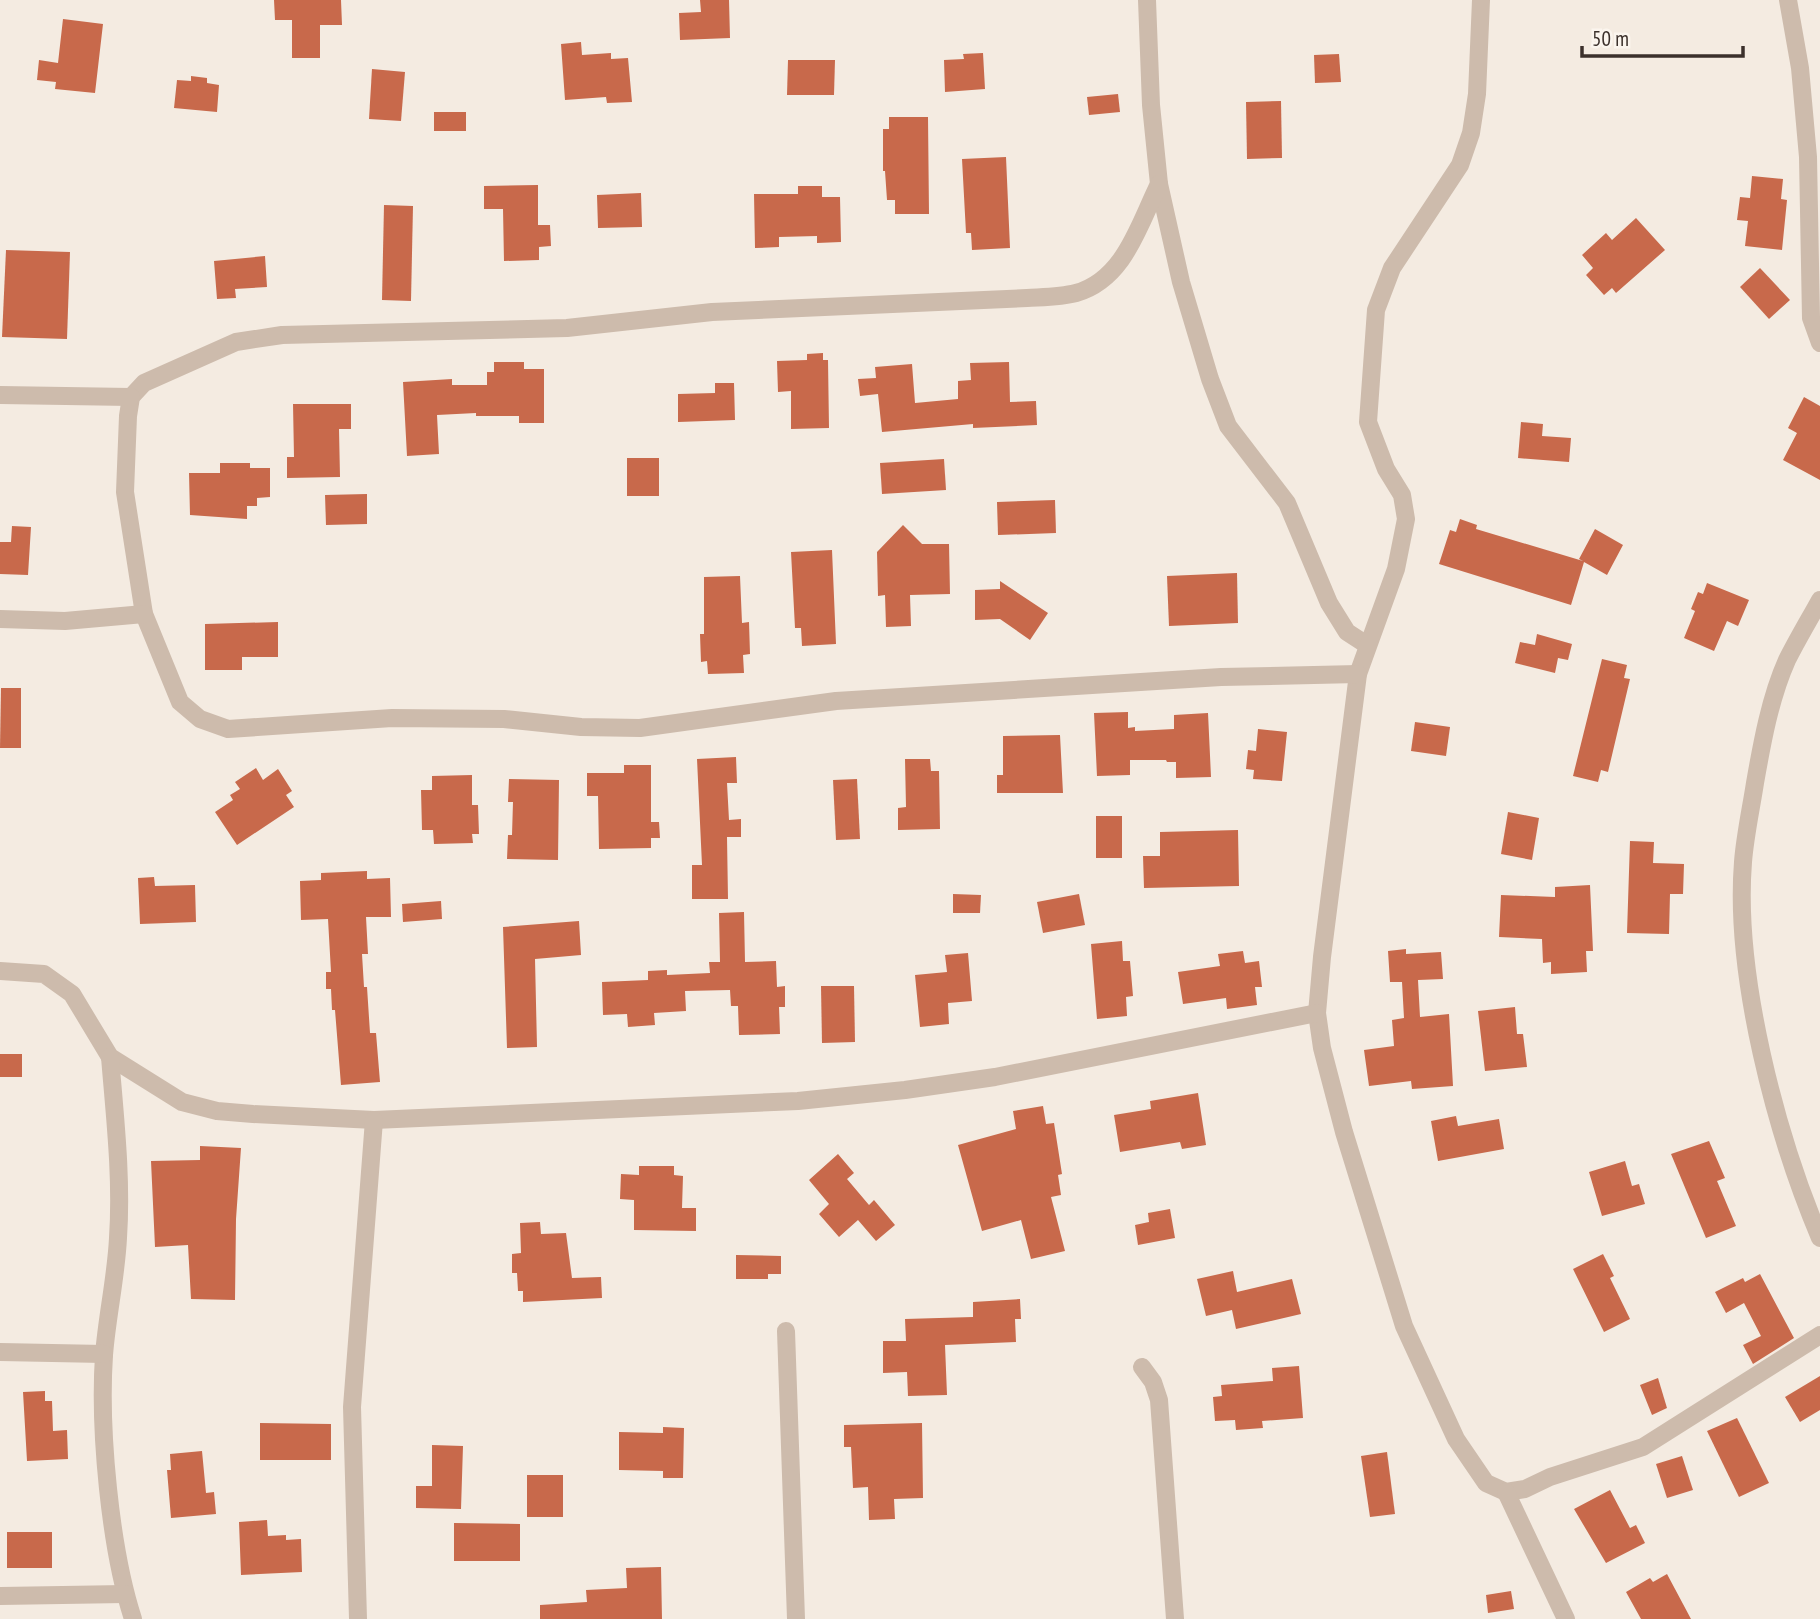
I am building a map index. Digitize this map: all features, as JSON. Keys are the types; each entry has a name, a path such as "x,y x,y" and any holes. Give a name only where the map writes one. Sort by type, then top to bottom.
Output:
{"street":[{"path":"1147,0 1151,105 1159,184 1181,282 1210,379 1228,426 1287,503 1329,603 1347,632 1367,645"},
{"path":"1481,0 1477,94 1471,133 1460,165 1392,268 1376,310 1368,422 1386,469 1402,495 1406,519 1396,569 1358,674 1317,1013 1322,1048 1344,1132 1405,1326 1456,1438 1486,1483 1506,1492 1525,1489 1550,1477 1643,1447 1820,1335"},
{"path":"1788,0 1800,68 1808,157 1810,307 1820,343"},
{"path":"1159,184 1130,250 1105,276 1077,293 1015,299 712,312 567,328 282,335 236,342 144,383 131,397 125,444 125,492 144,614 180,702 200,719 228,729 392,718 504,719 581,727 640,728 836,701 1221,677 1358,674"},
{"path":"0,396 131,397"},
{"path":"1820,600 1786,662 1775,698 1761,746 1743,862 1744,951 1755,1014 1790,1157 1800,1191 1820,1238"},
{"path":"0,619 65,621 144,614"},
{"path":"0,971 44,974 72,994 110,1057 120,1181 118,1239 104,1354 103,1425 125,1594 133,1619"},
{"path":"110,1057 182,1102 217,1111 374,1120 798,1101 905,1090 995,1077 1317,1013"},
{"path":"358,1619 352,1407 374,1120"},
{"path":"786,1331 796,1619"},
{"path":"0,1352 104,1354"},
{"path":"1142,1367 1153,1382 1159,1400 1175,1619"},
{"path":"1506,1492 1566,1619"},
{"path":"0,1596 125,1594"}],"building":[{"path":"274,0 341,0 342,25 320,25 320,58 292,58 292,20 275,20"},
{"path":"700,0 729,0 730,38 680,40 679,13 701,12"},
{"path":"63,19 103,24 95,93 55,89 56,82 37,80 39,60 58,63"},
{"path":"581,42 582,55 611,53 611,59 628,58 632,102 607,103 606,97 565,100 561,44"},
{"path":"983,53 985,89 945,92 944,60 964,59 963,54"},
{"path":"1339,54 1341,82 1315,83 1314,55"},
{"path":"788,60 835,60 834,95 787,95"},
{"path":"372,69 405,72 401,121 369,119"},
{"path":"191,76 207,78 207,83 219,85 217,112 174,108 177,80 191,81"},
{"path":"1118,94 1120,112 1089,115 1087,97"},
{"path":"1281,101 1282,158 1247,159 1246,102"},
{"path":"434,112 466,112 466,131 434,131"},
{"path":"889,117 928,117 929,214 895,214 895,200 887,200 883,171 883,129 889,129"},
{"path":"1006,157 1010,248 972,250 971,233 966,233 962,159"},
{"path":"1752,176 1783,179 1781,199 1787,200 1782,250 1745,246 1748,221 1737,220 1740,197 1750,198"},
{"path":"538,185 538,225 550,225 551,246 539,247 539,260 504,261 503,209 484,209 484,186"},
{"path":"798,186 822,186 822,197 840,197 841,242 817,243 817,236 779,237 779,247 755,248 754,194 798,194"},
{"path":"641,193 642,227 598,228 597,195"},
{"path":"384,205 413,206 411,301 382,300"},
{"path":"1636,218 1665,250 1616,293 1612,288 1604,295 1586,275 1593,268 1582,255 1606,233 1612,240"},
{"path":"6,250 70,252 67,339 2,337"},
{"path":"265,256 267,287 235,289 236,298 217,299 214,261"},
{"path":"1760,268 1790,300 1769,319 1740,287"},
{"path":"823,353 823,360 828,360 829,428 791,429 791,391 778,392 777,361 807,360 807,354"},
{"path":"494,362 524,362 524,369 544,369 544,423 519,423 519,416 476,416 476,413 437,415 439,454 407,456 403,382 452,379 452,385 487,385 487,372 494,372"},
{"path":"1009,362 1010,402 1036,401 1037,425 973,428 973,424 882,432 878,394 860,396 858,379 876,378 875,367 912,364 915,403 958,399 958,381 971,380 970,363"},
{"path":"715,383 734,383 735,420 678,422 678,394 715,393"},
{"path":"1804,397 1820,406 1820,480 1783,460 1797,433 1788,428"},
{"path":"293,404 351,404 351,429 339,429 340,477 287,478 287,457 294,457"},
{"path":"1521,422 1543,424 1542,436 1571,438 1569,462 1518,458"},
{"path":"627,458 659,458 659,496 627,496"},
{"path":"944,459 946,490 882,494 880,463"},
{"path":"220,463 250,463 250,468 270,468 270,497 257,498 257,506 247,506 247,519 190,515 189,473 220,473"},
{"path":"367,494 367,524 326,525 325,495"},
{"path":"1055,500 1056,533 998,535 997,502"},
{"path":"1460,519 1477,525 1476,529 1583,561 1579,559 1595,529 1623,545 1607,575 1584,562 1571,605 1439,564 1450,530 1456,532"},
{"path":"903,525 922,544 949,544 950,594 910,595 911,626 886,627 885,595 878,596 877,552"},
{"path":"12,526 31,527 28,575 0,574 0,542 11,542"},
{"path":"832,550 836,644 802,646 801,628 795,628 791,552"},
{"path":"1237,573 1238,623 1169,626 1167,576"},
{"path":"740,576 742,623 749,622 750,654 743,655 744,673 708,674 707,661 701,662 704,577"},
{"path":"1000,581 1048,613 1030,640 1000,619 975,620 975,590 1000,589"},
{"path":"1707,583 1749,600 1738,626 1727,621 1714,651 1684,638 1695,611 1691,609 1698,592 1703,594"},
{"path":"278,622 278,657 242,657 242,670 205,670 205,624"},
{"path":"1537,634 1572,644 1568,660 1558,658 1555,673 1515,663 1520,642 1535,645"},
{"path":"1602,659 1627,665 1624,678 1630,679 1608,772 1601,770 1598,782 1573,776"},
{"path":"1,688 21,688 21,748 0,748"},
{"path":"1128,712 1128,728 1135,727 1135,731 1174,729 1174,715 1208,713 1211,777 1176,778 1176,762 1166,760 1130,760 1130,775 1097,776 1094,713"},
{"path":"1415,722 1450,727 1446,756 1411,751"},
{"path":"1258,729 1287,732 1282,781 1253,779 1254,770 1246,769 1248,750 1256,751"},
{"path":"1060,735 1063,793 997,793 997,775 1003,775 1003,736"},
{"path":"736,757 737,783 727,783 729,820 741,819 741,837 727,837 728,899 692,899 692,865 702,865 697,759"},
{"path":"905,759 930,759 931,771 939,771 940,829 898,830 898,808 906,807"},
{"path":"624,765 651,765 651,822 659,822 660,838 651,838 651,848 599,849 598,796 587,796 587,773 624,773"},
{"path":"256,768 263,780 278,769 292,791 286,795 294,807 237,845 215,812 233,800 230,795 240,789 235,782"},
{"path":"472,775 472,805 478,805 479,834 472,834 473,843 434,844 433,830 422,830 421,790 432,790 432,776"},
{"path":"509,779 559,780 558,860 507,859 508,835 512,835 513,802 508,802"},
{"path":"857,779 860,839 836,840 833,780"},
{"path":"1508,812 1539,818 1532,860 1501,854"},
{"path":"1096,816 1122,816 1122,858 1096,858"},
{"path":"1238,830 1239,886 1144,888 1143,856 1160,856 1160,832"},
{"path":"1630,841 1654,842 1653,863 1684,864 1683,894 1670,894 1669,934 1627,933"},
{"path":"367,871 367,879 390,878 391,917 366,917 368,954 362,954 370,1033 376,1033 380,1082 341,1085 335,1010 332,1010 331,989 326,989 326,972 331,972 328,919 301,920 300,881 321,880 321,873"},
{"path":"154,877 155,886 195,885 196,922 140,924 138,878"},
{"path":"1590,885 1593,951 1586,951 1587,972 1551,974 1551,962 1543,963 1542,939 1499,937 1501,895 1555,897 1555,887"},
{"path":"953,894 981,895 980,913 953,913"},
{"path":"1079,894 1085,925 1043,933 1037,902"},
{"path":"441,901 442,919 403,922 402,904"},
{"path":"744,912 745,962 776,961 777,987 785,986 785,1007 779,1007 780,1034 739,1035 738,1006 731,1006 730,990 685,991 686,1011 654,1013 655,1025 628,1027 627,1014 603,1015 602,982 648,980 648,971 667,970 667,975 710,973 709,962 720,962 719,913"},
{"path":"579,921 581,955 535,959 537,1047 507,1048 503,927"},
{"path":"1122,941 1123,961 1130,961 1133,996 1126,997 1127,1016 1097,1019 1091,944"},
{"path":"1406,949 1406,954 1441,952 1443,979 1418,980 1420,1017 1449,1014 1453,1086 1412,1089 1411,1081 1369,1086 1364,1050 1394,1046 1392,1020 1404,1018 1402,982 1390,982 1388,951"},
{"path":"1243,951 1245,963 1259,961 1262,987 1255,987 1257,1005 1227,1009 1226,998 1183,1004 1178,972 1220,966 1218,954"},
{"path":"968,953 972,1001 948,1003 949,1024 920,1027 915,975 947,972 945,955"},
{"path":"821,986 854,986 855,1042 822,1043"},
{"path":"1515,1007 1517,1034 1523,1034 1527,1067 1485,1071 1478,1011"},
{"path":"0,1054 22,1054 22,1077 0,1077"},
{"path":"1198,1093 1206,1145 1182,1149 1180,1142 1120,1152 1114,1115 1151,1109 1150,1101"},
{"path":"1043,1106 1046,1124 1054,1123 1062,1174 1058,1175 1061,1195 1051,1197 1065,1251 1031,1259 1021,1220 982,1231 958,1145 1016,1129 1013,1111"},
{"path":"1456,1116 1458,1126 1499,1119 1504,1149 1438,1161 1431,1121"},
{"path":"1709,1141 1725,1178 1717,1181 1736,1226 1706,1238 1671,1154"},
{"path":"200,1146 241,1148 236,1219 235,1300 191,1299 188,1245 155,1247 151,1161 200,1160"},
{"path":"838,1154 854,1173 847,1179 869,1205 874,1200 895,1225 876,1241 858,1220 839,1237 819,1214 829,1204 809,1180"},
{"path":"1625,1161 1632,1186 1639,1184 1645,1204 1602,1216 1589,1172"},
{"path":"639,1166 674,1166 674,1175 683,1176 682,1208 696,1208 696,1231 634,1230 634,1200 620,1199 621,1174 639,1175"},
{"path":"1170,1209 1175,1238 1138,1245 1135,1225 1149,1222 1148,1213"},
{"path":"540,1222 541,1234 566,1233 572,1278 601,1277 602,1298 523,1302 523,1291 518,1291 517,1273 512,1273 512,1254 521,1253 520,1223"},
{"path":"1603,1254 1614,1276 1610,1278 1630,1319 1604,1332 1573,1269"},
{"path":"736,1255 781,1256 781,1274 768,1274 768,1279 736,1279"},
{"path":"1233,1271 1237,1292 1292,1279 1301,1314 1236,1329 1232,1310 1206,1316 1197,1279"},
{"path":"1760,1274 1794,1338 1753,1364 1743,1345 1761,1336 1744,1303 1726,1313 1715,1292 1743,1278 1745,1282"},
{"path":"1020,1299 1021,1319 1015,1319 1016,1342 945,1345 947,1395 908,1396 907,1372 883,1373 883,1341 906,1341 905,1319 973,1317 973,1302"},
{"path":"1299,1366 1303,1418 1262,1421 1263,1428 1236,1430 1235,1420 1215,1421 1213,1397 1222,1396 1221,1385 1273,1381 1272,1368"},
{"path":"1820,1376 1820,1410 1800,1422 1785,1397"},
{"path":"1658,1378 1667,1408 1652,1415 1640,1385"},
{"path":"45,1391 45,1401 52,1401 53,1431 67,1430 68,1459 27,1461 23,1392"},
{"path":"1737,1418 1769,1483 1739,1497 1707,1431"},
{"path":"260,1423 331,1424 331,1460 260,1460"},
{"path":"922,1423 923,1498 894,1499 895,1519 869,1520 868,1487 853,1488 851,1447 844,1447 844,1425"},
{"path":"663,1427 684,1428 683,1478 663,1478 663,1471 619,1470 619,1432 663,1433"},
{"path":"432,1445 463,1446 461,1509 416,1508 416,1486 432,1486"},
{"path":"202,1451 206,1493 214,1492 216,1514 171,1518 167,1470 171,1470 170,1454"},
{"path":"1387,1452 1395,1514 1370,1517 1361,1456"},
{"path":"1682,1456 1693,1490 1667,1498 1656,1464"},
{"path":"527,1475 563,1475 563,1517 527,1517"},
{"path":"1610,1490 1630,1528 1636,1525 1645,1543 1606,1563 1574,1509"},
{"path":"267,1520 268,1536 286,1535 286,1540 301,1539 302,1572 241,1575 239,1522"},
{"path":"454,1523 520,1524 520,1561 454,1561"},
{"path":"7,1532 52,1532 52,1568 7,1568"},
{"path":"661,1567 662,1619 540,1619 540,1605 587,1602 586,1590 627,1588 626,1568"},
{"path":"1667,1574 1691,1619 1641,1619 1626,1592 1650,1578 1653,1582"},
{"path":"1511,1591 1514,1609 1488,1613 1486,1595"}]}
